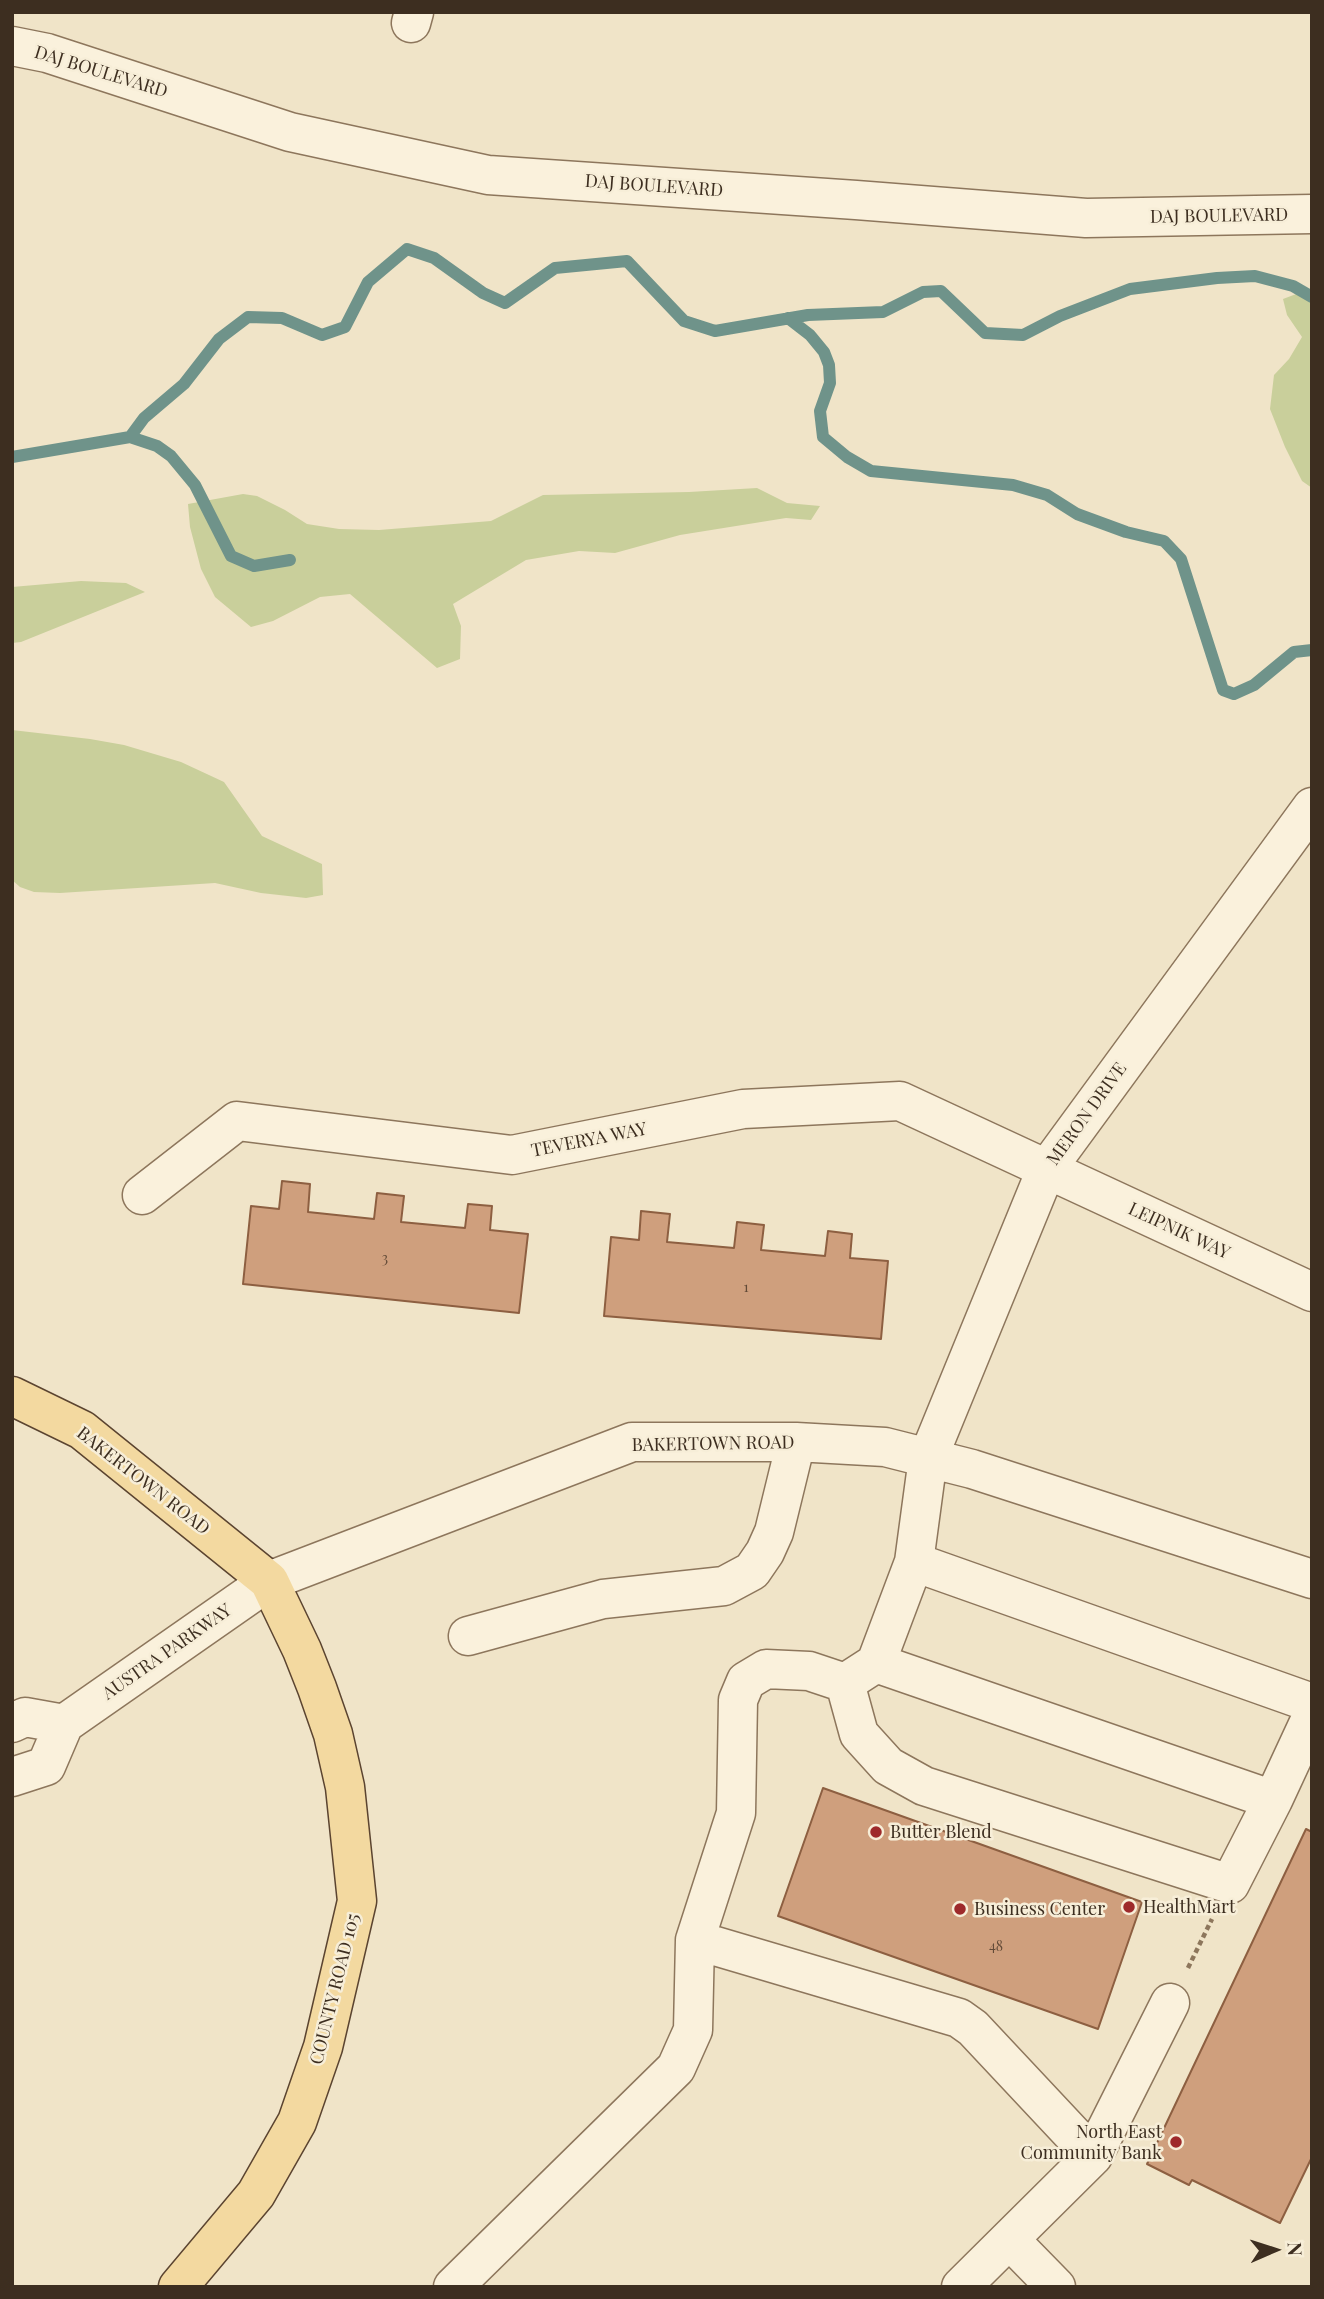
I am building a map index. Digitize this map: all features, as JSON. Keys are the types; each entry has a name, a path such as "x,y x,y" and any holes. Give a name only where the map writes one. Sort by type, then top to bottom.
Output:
{"main road":[{"name":"BAKERTOWN ROAD","path":"12,1396 82,1430 269,1581"},
{"name":"COUNTY ROAD 105","path":"178,2287 256,2194 297,2122 323,2047 357,1900 345,1787 333,1734 302,1650 269,1581"}],"street":[{"name":"DAJ BOULEVARD","path":"12,46 47,53 290,132 488,175 1086,218 1312,214"},
{"name":"MERON DRIVE","path":"861,1674 914,1562 928,1458 1046,1170 1312,807"},
{"name":"TEVERYA WAY","path":"142,1195 237,1121 512,1155 743,1109 900,1101 1046,1170"},
{"name":"LEIPNIK WAY","path":"1046,1170 1312,1292"},
{"name":"BAKERTOWN ROAD","path":"269,1581 632,1442 796,1442 885,1447 972,1469 1312,1579"},
{"path":"468,1636 603,1599 724,1586 752,1571 774,1532 796,1442"},
{"path":"914,1562 1312,1703"},
{"name":"AUSTRA PARKWAY","path":"64,1724 269,1581"},
{"path":"453,2287 676,2068 693,2030 695,1940 736,1813 737,1700 746,1681 766,1669 861,1674 1273,1800"},
{"path":"861,1674 859,1734 888,1766 924,1786 1230,1884 1312,1716"},
{"path":"12,1723 25,1717 64,1724 46,1766 12,1777"},
{"path":"695,1940 959,2018 973,2028 1093,2156"},
{"path":"961,2287 1093,2156 1170,2003"},
{"path":"1010,2240 1056,2287"}],"path":[{"path":"1170,2003 1230,1884"}],"green space":[{"path":"1312,288 1312,488 1302,481 1270,409 1274,375 1289,359 1302,337 1287,315 1283,299"},
{"path":"757,488 787,503 820,506 811,520 786,518 680,535 615,553 579,551 526,560 453,604 461,626 460,659 437,668 350,594 320,597 273,621 251,627 215,597 201,569 190,527 188,504 243,494 257,496 307,524 339,529 379,530 491,521 543,495"},
{"path":"81,581 126,583 145,592 21,642 12,643 12,587"},
{"path":"12,730 124,745 181,762 224,782 262,836 322,864 323,895 306,898 261,893 215,883 60,893 34,892 20,887 12,880"}],"building":[{"path":"282,1181 310,1184 308,1212 374,1219 377,1193 404,1196 401,1222 465,1228 468,1204 492,1206 490,1230 528,1234 519,1313 243,1284 251,1206 279,1209"},
{"path":"641,1211 670,1214 667,1242 734,1248 737,1222 764,1225 761,1250 825,1256 828,1231 852,1234 850,1258 888,1261 881,1339 604,1316 611,1237 639,1240"},
{"name":"Business Center","path":"823,1788 1142,1902 1098,2029 778,1916"},
{"path":"1306,1829 1312,1832 1312,2157 1280,2223 1192,2180 1189,2185 1147,2164"}],"waterway":[{"path":"12,457 130,437 144,418 184,384 219,339 248,317 282,318 322,335 345,327 368,282 407,249 434,258 483,293 505,303 555,268 627,261 684,321 715,331 808,315 883,312 923,292 941,291 985,333 1023,335 1060,316 1130,289 1255,276 1293,286 1312,297"},
{"path":"788,318 810,335 824,352 829,365 830,383 820,411 823,437 847,457 871,471 1013,485 1047,495 1077,514 1126,532 1164,541 1181,559 1223,690 1234,694 1254,685 1294,652 1312,650"},
{"path":"130,437 157,446 171,456 195,485 231,556 254,566 290,560"}],"place":[{"name":"Butter Blend","path":"876,1832"},
{"name":"HealthMart","path":"1129,1907"},
{"name":"Business Center","path":"960,1909"},
{"name":"North East Community Bank","path":"1176,2142"}]}
